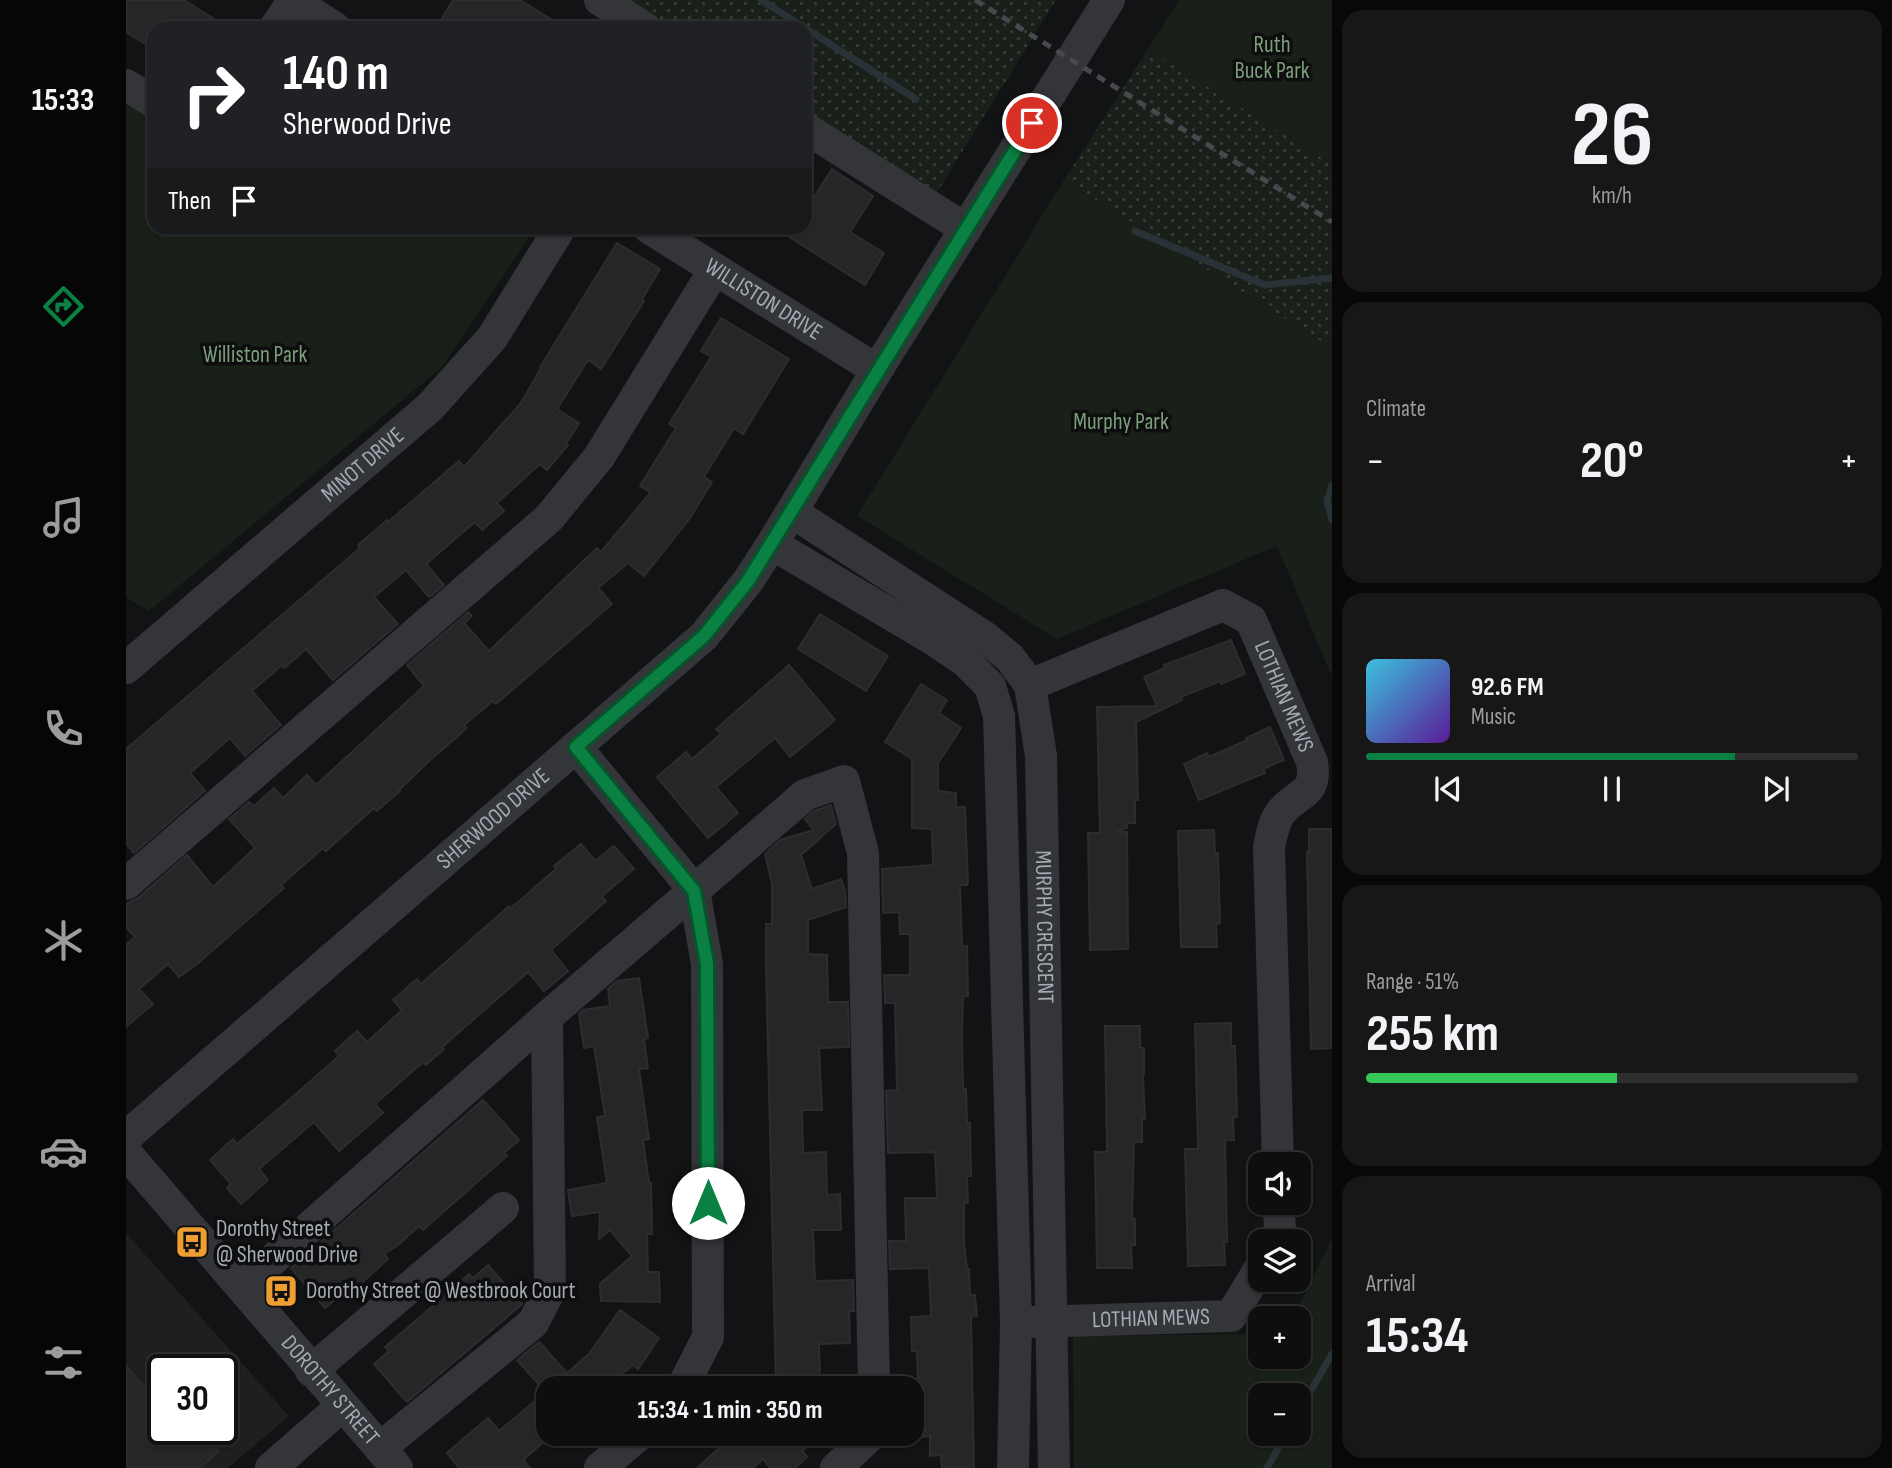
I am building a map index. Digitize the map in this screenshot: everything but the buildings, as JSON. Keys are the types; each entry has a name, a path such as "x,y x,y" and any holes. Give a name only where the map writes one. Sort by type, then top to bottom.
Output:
{"street":[{"path":"600,0 634,21"},
{"name":"SHERWOOD DRIVE","path":"126,1137 704,636 748,581 772,544 877,369 1109,0"},
{"path":"280,21 293,1 324,21"},
{"path":"126,85 147,98"},
{"path":"812,132 966,229"},
{"name":"MINOT DRIVE","path":"126,668 430,407 492,338 556,235"},
{"name":"WILLISTON DRIVE","path":"660,235 877,369"},
{"path":"126,884 549,519 599,457 715,269"},
{"name":"MURPHY CRESCENT","path":"792,512 986,638 1010,659 1030,685 1041,756 1054,1468"},
{"name":"MURPHY CRESCENT","path":"772,544 965,661 990,687 999,716 1016,1322 1013,1468"},
{"name":"LOTHIAN MEWS","path":"1030,685 1223,605 1251,620 1312,762 1314,777 1309,790 1289,804 1279,816 1269,848 1278,1152"},
{"path":"576,747 694,891 707,964 708,1337 688,1376"},
{"path":"242,1287 547,1017 804,795 844,781 863,853 874,1376"},
{"path":"389,1458 533,1323 550,1290 547,1017"},
{"name":"DOROTHY STREET","path":"126,1153 311,1371 389,1458"},
{"path":"311,1371 503,1208"},
{"name":"LOTHIAN MEWS","path":"1016,1322 1231,1315 1248,1287"},
{"path":"271,1468 342,1406"},
{"path":"600,1468 626,1446"},
{"path":"836,1468 859,1446"}],"shaded area":[{"path":"126,1233 234,1354 147,1354 147,1445 238,1445 238,1359 289,1416 228,1468 126,1468"}],"green space":[{"path":"629,0 1056,0 936,194 812,115 812,21 663,21"},
{"name":"Ruth Buck Park","path":"1179,0 1332,0 1332,164 1148,49"},
{"path":"1148,49 1332,164 1332,348 1064,180"},
{"name":"Williston Park","path":"126,97 147,110 147,235 530,235 442,367 149,611 126,597"},
{"name":"Murphy Park","path":"1064,180 1332,348 1332,677 1277,546 1057,639 857,516"},
{"path":"1332,1238 1332,1468 1074,1468 1073,1336 1248,1334 1248,1369 1311,1369 1311,1306 1299,1306 1306,1292 1311,1292 1311,1281"}],"waterway":[{"path":"761,0 794,21"},
{"path":"812,32 916,99"},
{"path":"1135,231 1265,285 1332,278"},
{"path":"1332,485 1327,501 1332,520"},
{"path":"1311,1390 1332,1354"},
{"path":"1267,1468 1280,1446"}],"railway":[{"path":"975,0 1332,222"}],"place":[{"name":"Dorothy Street @ Sherwood Drive","path":"192,1242"},
{"name":"Dorothy Street @ Westbrook Court","path":"281,1291"}],"route":[{"path":"708,1203 707,964 694,891 576,747 704,636 748,581 1032,123"}]}
